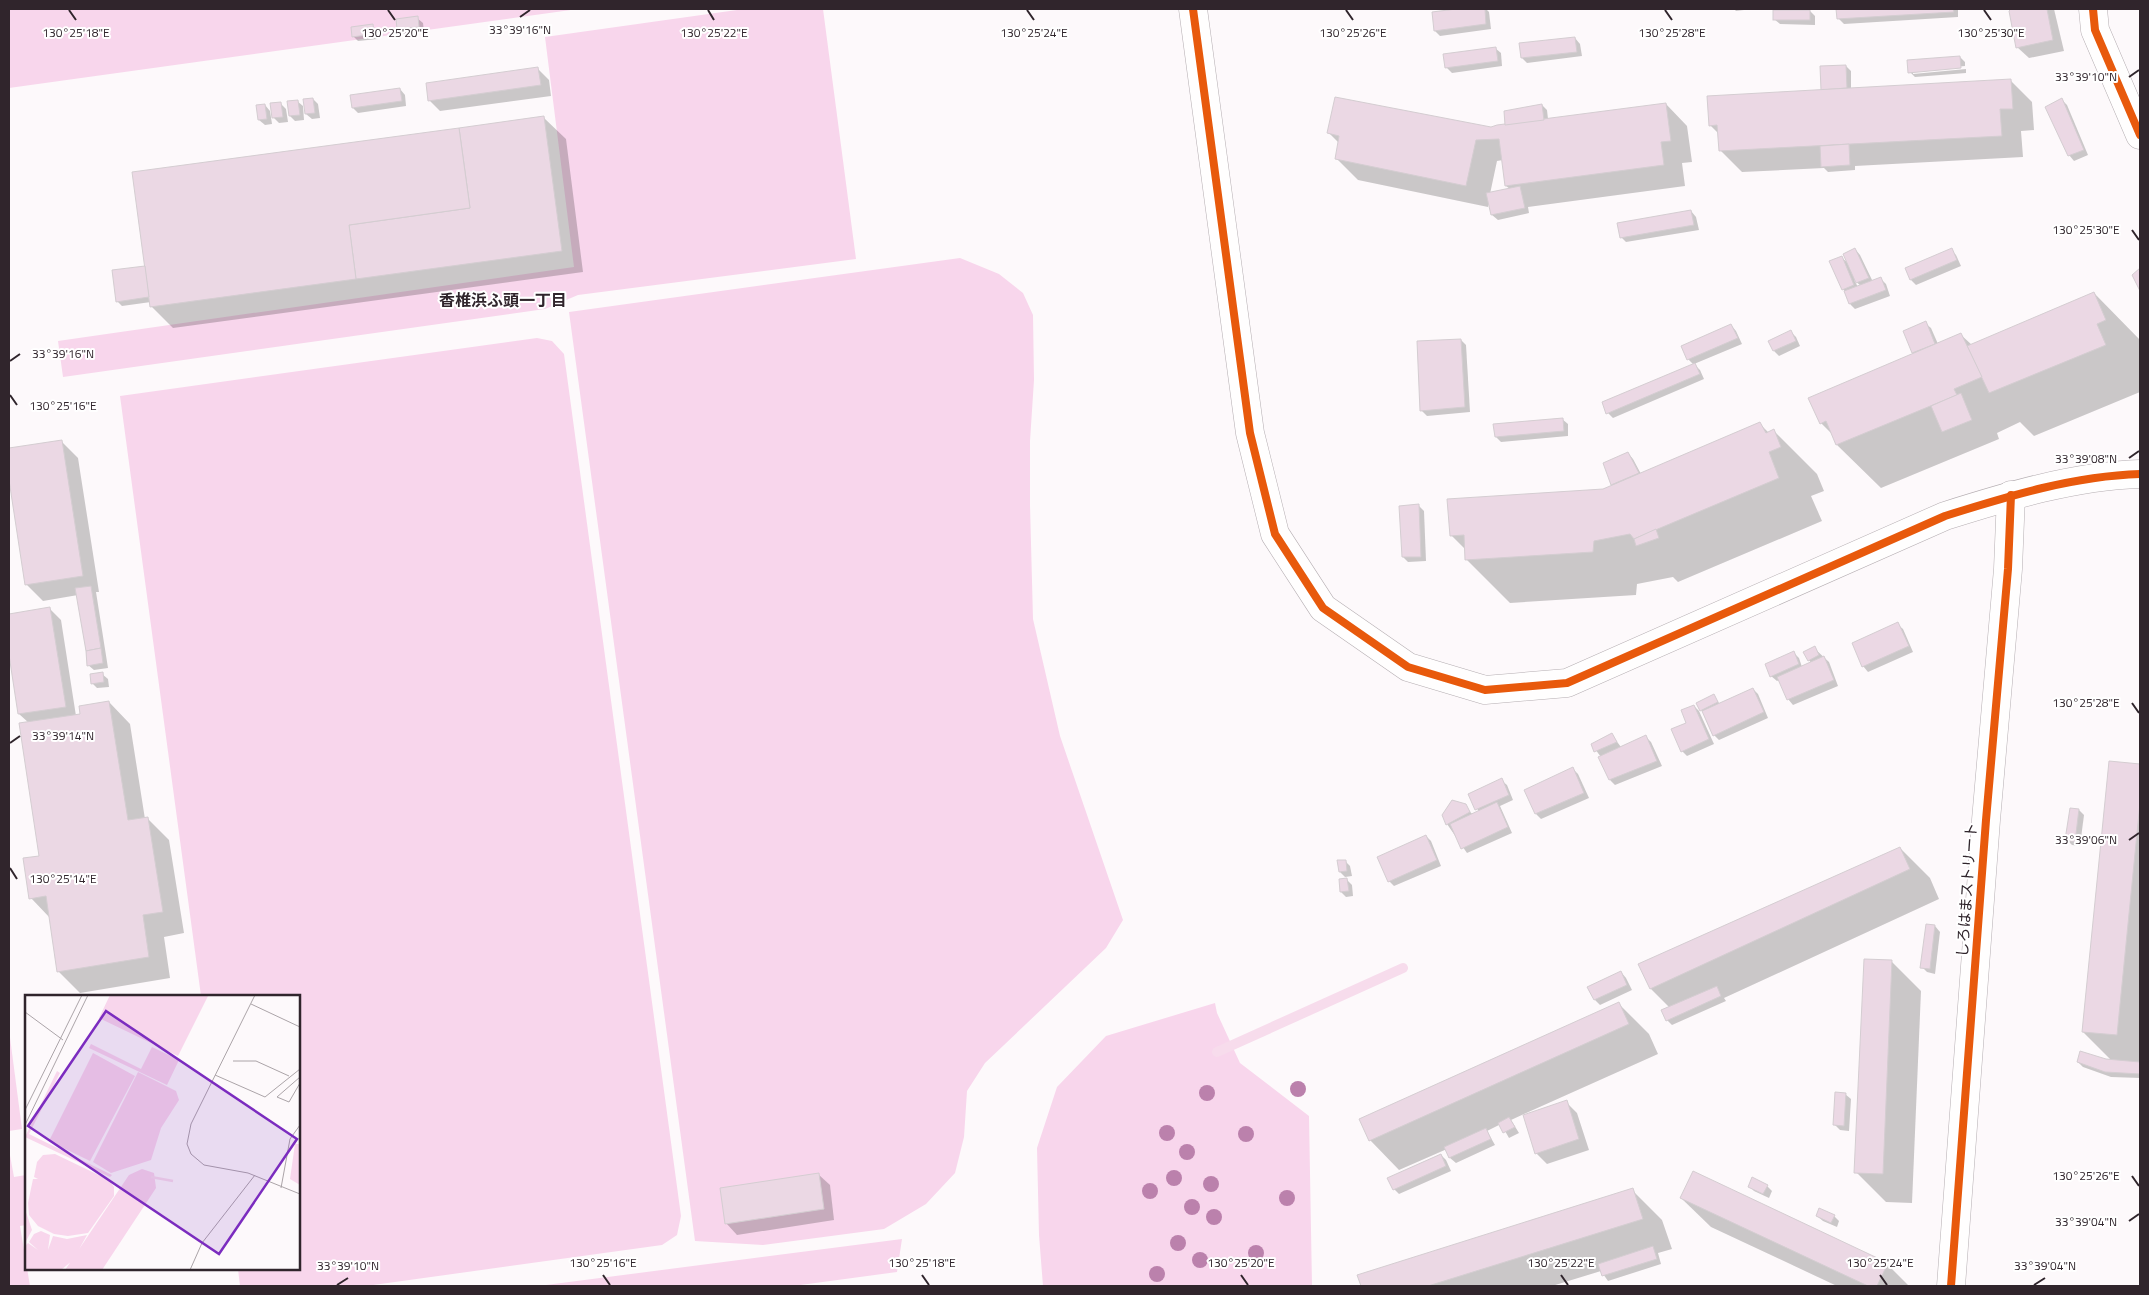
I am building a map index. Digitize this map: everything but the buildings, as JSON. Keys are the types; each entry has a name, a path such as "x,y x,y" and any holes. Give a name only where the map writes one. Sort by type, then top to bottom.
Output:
{"street":[{"path":"1193,9 1250,433 1275,534 1323,608 1408,667 1485,690 1567,684 1945,516 2011,495 2114,474 2140,474"},
{"path":"2093,9 2095,30 2140,135"},
{"name":"しろはまストリート","path":"1951,1286 1987,811 2008,569 2011,495"}],"shaded area":[{"path":"9,9 578,9 9,88"},
{"path":"744,9 823,9 856,259 578,295 545,309 63,377 58,341 574,267 545,37"},
{"path":"960,258 999,274 1023,293 1033,315 1034,380 1030,441 1030,505 1033,619 1060,736 1123,920 1106,948 985,1063 967,1091 964,1137 955,1173 926,1204 884,1229 763,1245 695,1241 569,312"},
{"path":"537,338 552,341 564,354 681,1216 677,1235 662,1245 366,1286 240,1286 238,1270 300,1270 300,995 201,995 120,396"},
{"path":"1215,1003 1217,1013 1240,1063 1309,1116 1312,1286 1043,1286 1039,1235 1037,1148 1057,1087 1106,1036"},
{"path":"9,1030 22,1129 9,1131"},
{"path":"9,1150 14,1177 25,1175 25,1225 20,1226 25,1256 25,1270 27,1270 30,1286 9,1286"},
{"path":"902,1239 897,1272 793,1286 538,1286"}],"waterway":[{"path":"1217,1052 1403,968"}],"cycle path":[{"path":"1193,9 1250,433 1275,534 1323,608 1408,667 1485,690 1567,683 1945,516 2041,488 2091,479 2140,474"},
{"path":"2093,9 2095,30 2140,135"},
{"path":"1951,1286 1986,820 2008,569 2011,495"}],"district":[{"name":"香椎浜ふ頭一丁目","path":"503,300"}]}
